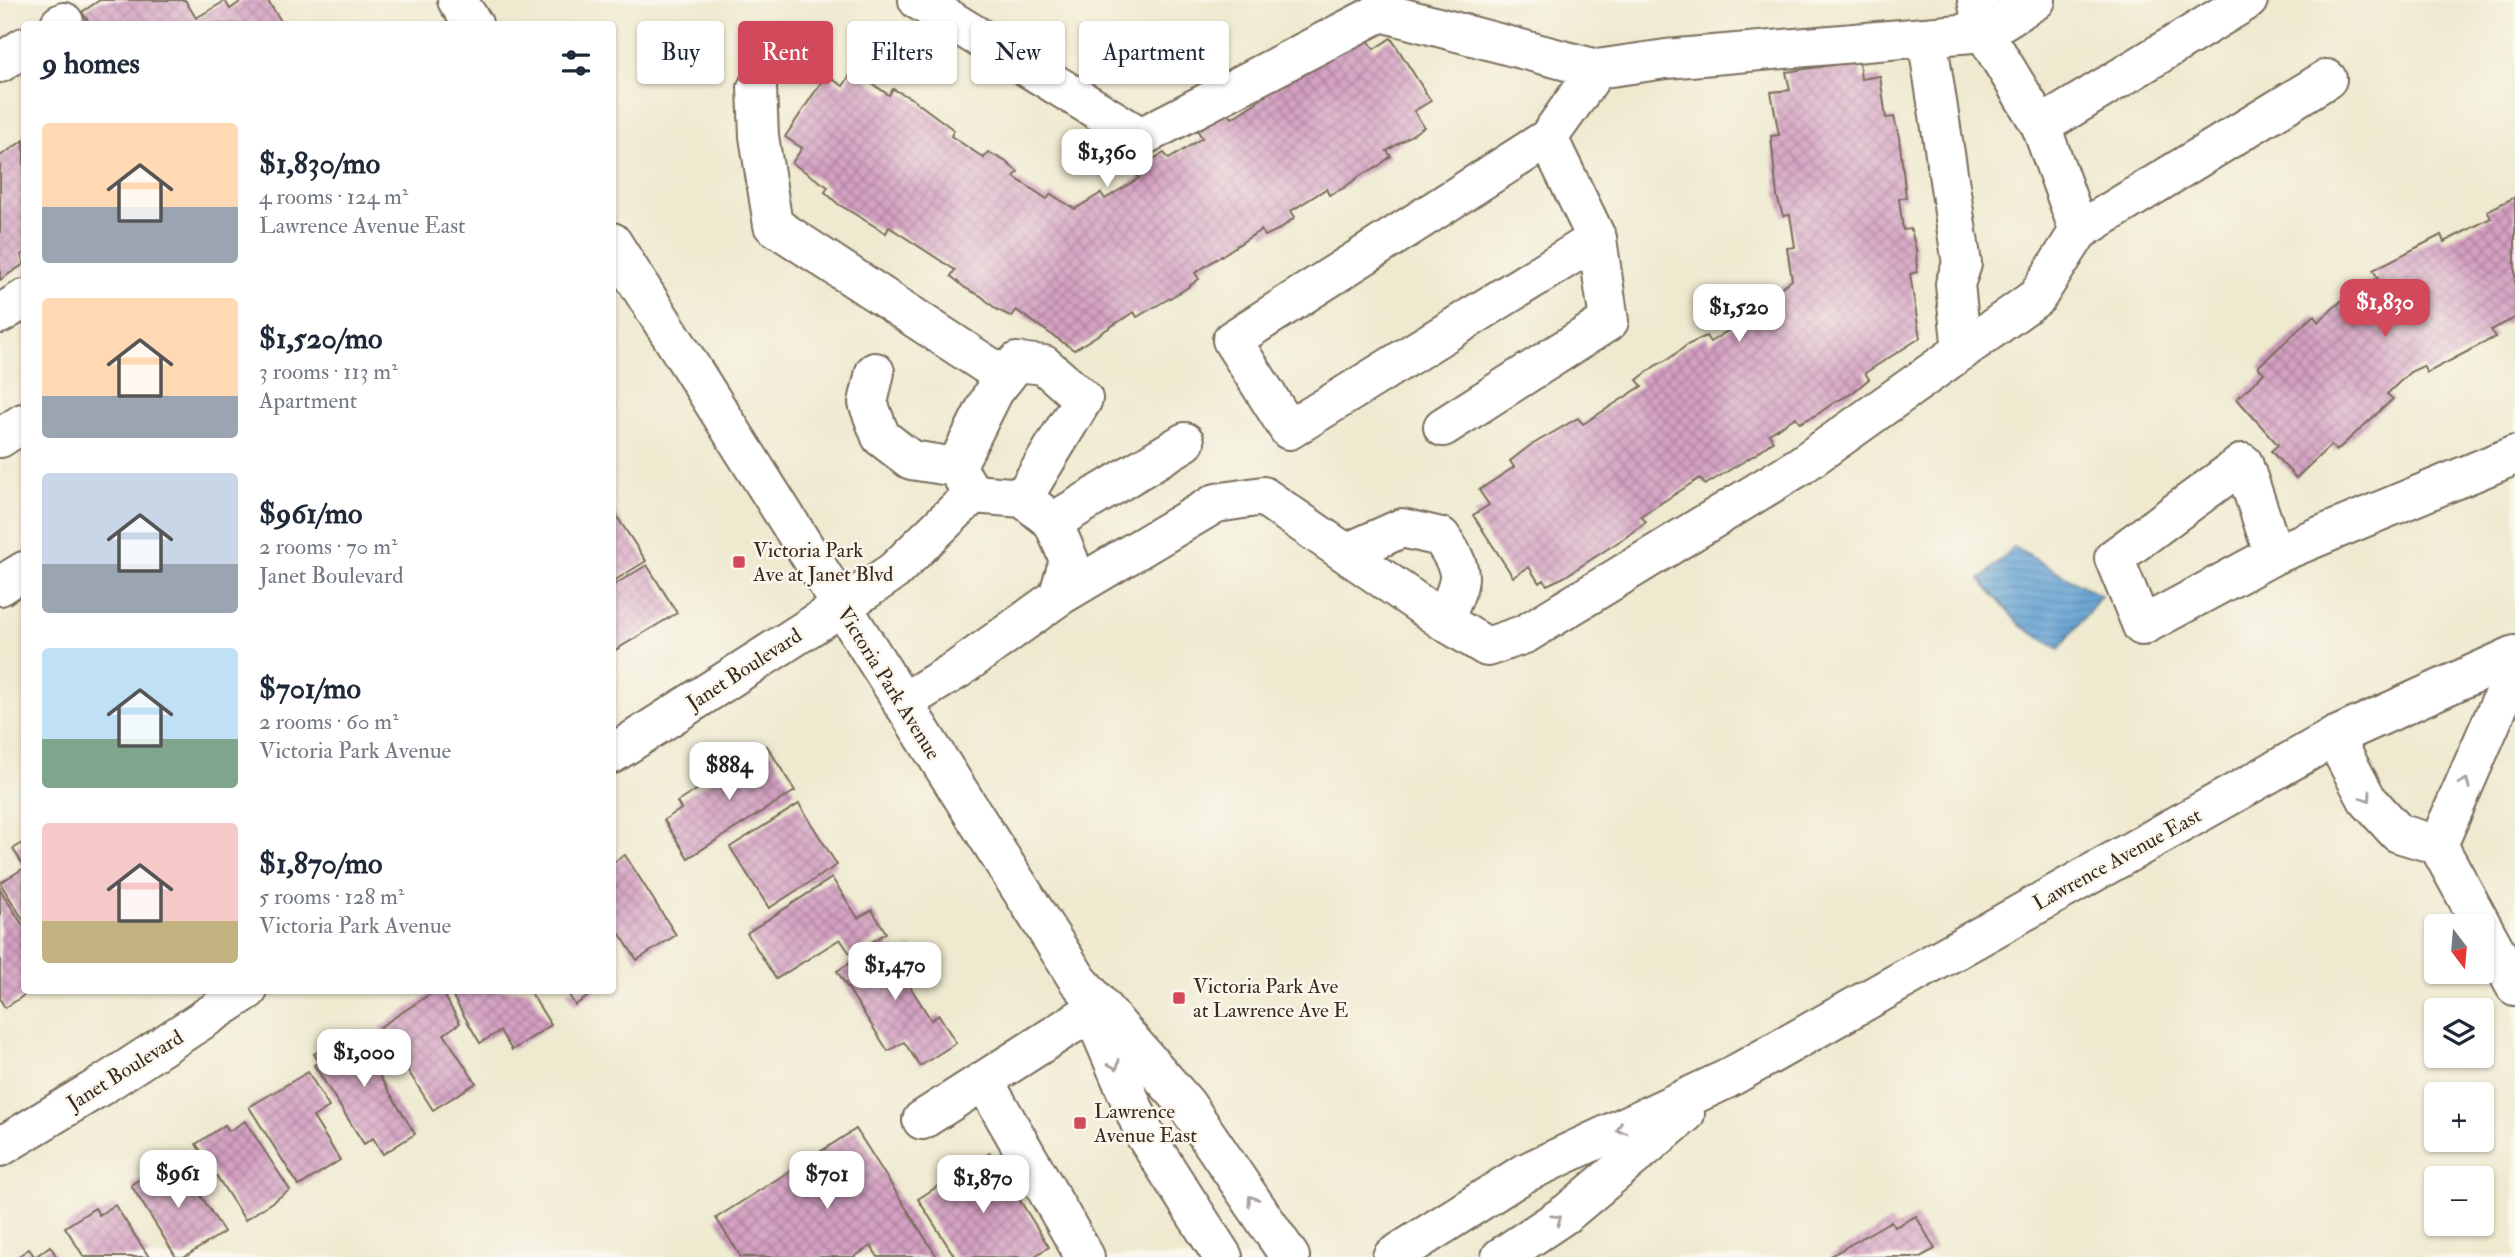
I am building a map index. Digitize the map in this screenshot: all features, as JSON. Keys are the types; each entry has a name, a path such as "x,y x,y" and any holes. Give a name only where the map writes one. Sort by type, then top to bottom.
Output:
{"main road":[{"path":"457,0 471,21"},
{"path":"918,0 1140,138 1381,12 1597,69 1666,59 1927,37 1981,16 2036,0"},
{"path":"2041,126 2248,0"},
{"path":"1981,16 2041,126 2079,231"},
{"path":"1927,37 1962,264 1955,284 1962,351"},
{"path":"0,63 21,49"},
{"path":"1597,69 1548,138 1232,340 1289,429 1597,239"},
{"path":"902,703 958,669 1058,597 1216,503 1263,496 1486,647 1525,634 1800,466 2037,297 2079,231 2327,79"},
{"path":"757,88 759,136 773,225 1005,377 1017,362 1044,365 1083,399 1023,498"},
{"path":"1443,427 1609,321 1597,239 1548,138"},
{"name":"Victoria Park Avenue","path":"616,248 1084,996 1146,1138 1223,1257"},
{"path":"0,314 21,301"},
{"path":"875,372 868,403 881,437 911,460 1023,498 1053,522 1069,560 1058,597"},
{"name":"Janet Boulevard","path":"616,751 894,571 964,480 994,391 1005,377"},
{"path":"0,438 21,424"},
{"path":"1053,522 1185,442"},
{"path":"2274,555 2515,455"},
{"path":"1346,553 1402,528 1441,537 1457,561 1460,581 1444,621"},
{"path":"0,586 21,572"},
{"name":"Lawrence Avenue East","path":"1392,1257 1523,1174 1727,1079 2334,737 2515,655"},
{"path":"2438,845 2515,668"},
{"path":"2334,737 2367,799 2398,833 2438,845 2515,986"},
{"name":"Janet Boulevard","path":"0,1147 104,1084 242,994"},
{"path":"922,1120 984,1080 1084,996"},
{"name":"Victoria Park Avenue","path":"1084,996 1186,1104 1290,1257"},
{"name":"Lawrence Avenue East","path":"1501,1257 1567,1213 1727,1079"},
{"path":"984,1080 1085,1257"}],"water":[{"path":"2014,547 2101,596 2059,649 2021,626 1980,580"}],"building":[{"path":"100,0 185,0 196,18 225,1 230,9 243,0 267,0 281,21 88,21 82,12"},
{"path":"1364,34 1374,49 1391,38 1431,101 1414,111 1424,127 1387,151 1391,156 1376,168 1329,195 1326,189 1291,211 1295,217 1280,229 1265,236 1261,230 1195,273 1199,279 1184,290 1137,317 1134,312 1074,350 1016,310 1012,317 996,309 951,276 955,270 889,227 886,233 838,204 825,192 828,187 792,163 802,148 785,137 820,84 833,84 833,80 843,86 847,80 847,84 872,84 889,95 893,89 911,98 954,130 951,136 984,158 988,152 1005,161 1018,172 1014,177 1047,199 1051,194 1075,209 1101,193 1105,199 1139,178 1135,172 1149,161 1164,153 1169,159 1202,138 1198,131 1212,121 1228,112 1232,118 1266,96 1263,91"},
{"path":"1859,61 1861,79 1880,76 1886,118 1894,117 1899,137 1906,197 1899,199 1903,230 1911,229 1916,250 1917,272 1910,274 1920,338 1865,373 1869,379 1851,394 1800,423 1796,417 1769,434 1773,441 1756,454 1705,485 1700,478 1641,516 1646,522 1626,537 1564,577 1547,585 1544,580 1539,583 1529,567 1513,577 1473,515 1489,505 1479,490 1514,467 1510,461 1528,447 1578,418 1583,424 1642,386 1637,380 1687,345 1706,336 1710,342 1770,304 1766,297 1792,280 1787,248 1795,247 1790,215 1783,216 1777,196 1771,136 1779,135 1771,92 1790,90 1786,72"},
{"path":"21,142 21,266 0,280 0,156"},
{"path":"2515,197 2515,318 2491,330 2495,337 2427,373 2423,366 2410,372 2387,394 2393,399 2336,451 2331,445 2296,478 2271,451 2278,445 2237,399 2264,373 2258,367 2314,315 2318,322 2353,290 2378,278 2373,270 2441,235 2444,242 2491,218 2487,211"},
{"path":"616,515 646,561 616,580"},
{"path":"647,565 677,613 616,650 616,584"},
{"path":"767,746 795,791 688,858 664,820 681,809 677,802"},
{"path":"799,804 837,865 769,908 730,847"},
{"path":"21,844 21,861 13,849"},
{"path":"625,855 676,935 637,960 616,928 616,861"},
{"path":"21,870 21,916 0,883"},
{"path":"832,878 858,918 872,910 886,933 851,955 840,939 776,979 747,933"},
{"path":"0,889 21,922 21,994 26,994 5,1008 0,999"},
{"path":"885,941 896,957 911,947 923,965 907,975 910,978 906,980 931,1020 939,1015 956,1043 920,1066 904,1042 888,1051 837,971"},
{"path":"430,994 443,994 460,1023 444,1034 476,1083 433,1110 380,1027"},
{"path":"451,994 532,994 551,1025 512,1050 500,1031 480,1043"},
{"path":"568,994 592,994 575,1005"},
{"path":"373,1031 395,1065 379,1075 415,1134 383,1154 373,1138 364,1144 314,1065 319,1062 314,1054 350,1032 357,1041"},
{"path":"308,1072 329,1107 313,1117 340,1160 299,1186 249,1107"},
{"path":"245,1121 290,1190 245,1220 196,1144 225,1125 229,1131"},
{"path":"856,1129 937,1257 878,1257 871,1246 854,1257 741,1257 716,1218"},
{"path":"990,1153 1049,1247 1033,1257 955,1257 918,1199"},
{"path":"180,1163 224,1232 185,1257 176,1257 131,1185 159,1166 163,1174"},
{"path":"115,1205 149,1257 84,1257 65,1227 95,1208 99,1215"},
{"path":"1916,1216 1935,1249 1920,1257 1829,1257 1891,1221 1895,1227"},
{"path":"50,1246 57,1257 35,1257"},
{"path":"29,1249 35,1257 17,1257"}],"place":[{"name":"Victoria Park Ave at Janet Blvd","path":"739,562"},
{"name":"Victoria Park Ave at Lawrence Ave E","path":"1179,998"},
{"name":"Lawrence Avenue East","path":"1080,1123"}]}
